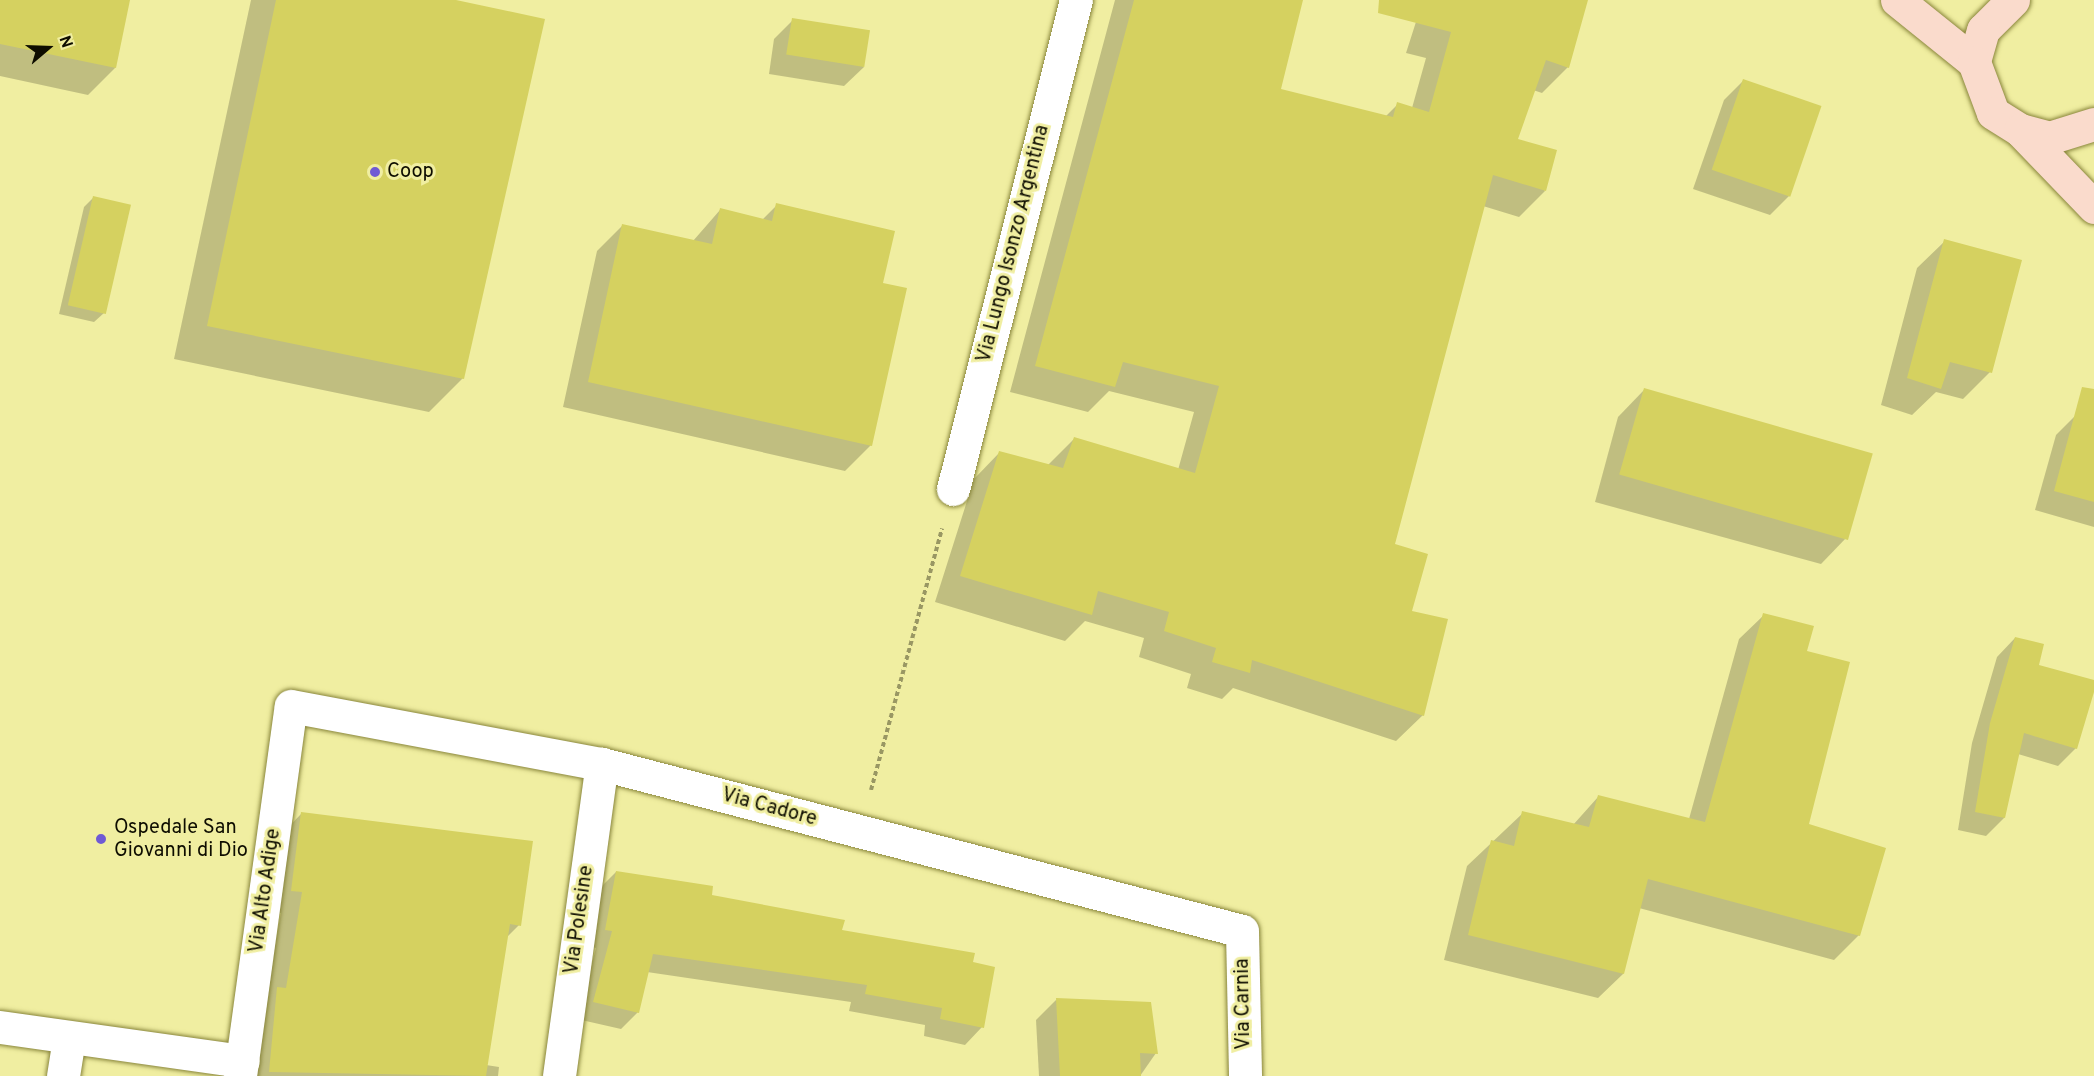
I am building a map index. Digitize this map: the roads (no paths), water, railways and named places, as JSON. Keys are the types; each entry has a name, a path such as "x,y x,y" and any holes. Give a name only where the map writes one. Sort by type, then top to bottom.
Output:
{"main road":[{"path":"1897,0 1974,62 1993,113 2020,130 2094,207"},
{"path":"1974,62 1983,30 2013,0"},
{"path":"2020,130 2049,138 2094,124"}],"street":[{"name":"Via Lungo Isonzo Argentina","path":"953,489 1076,0"},
{"name":"Via Cadore","path":"291,706 602,764 1242,931"},
{"name":"Via Alto Adige","path":"241,1068 291,706"},
{"name":"Via Polesine","path":"559,1076 602,764"},
{"name":"Via Carnia","path":"1242,931 1245,1076"},
{"path":"0,1027 241,1068"},
{"path":"63,1076 69,1037"}],"place":[{"name":"Coop","path":"375,172"},
{"name":"Ospedale San Giovanni di Dio","path":"101,839"}]}
